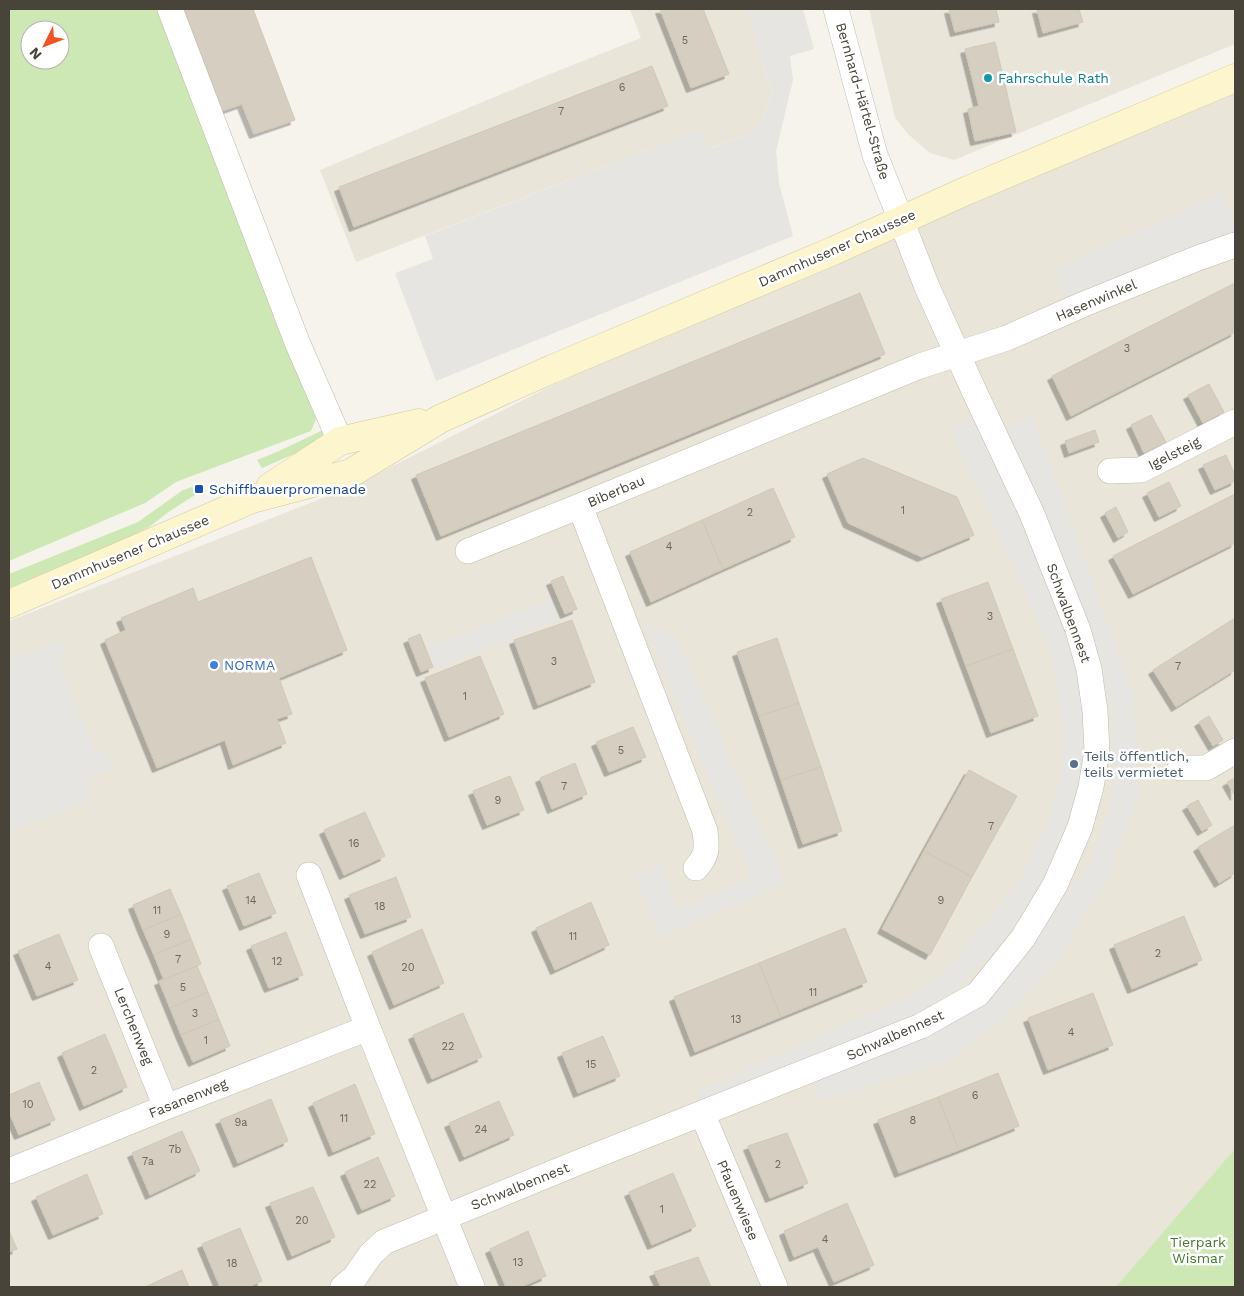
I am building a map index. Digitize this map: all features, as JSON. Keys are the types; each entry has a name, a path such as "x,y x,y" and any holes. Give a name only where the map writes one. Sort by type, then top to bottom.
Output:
{"street":[{"path":"170,9 297,342 340,441"},
{"name":"Bernhard-Härtel-Straße","path":"836,9 876,155 901,220"},
{"name":"Dammhusener Chaussee","path":"9,604 252,499 351,472 440,419 552,369 833,251 968,190 1235,78"},
{"name":"Schwalbennest","path":"343,1287 356,1277 371,1254 384,1242 702,1112 921,1026 978,994 1023,938 1055,885 1080,827 1091,787 1097,751 1095,711 1089,669 1078,630 1032,514 958,354 901,220"},
{"name":"Hasenwinkel","path":"958,354 1007,338 1084,304 1235,245"},
{"name":"Biberbau","path":"696,868 704,859 707,849 706,831 580,506 920,366 958,354"},
{"name":"Dammhusener Chaussee","path":"252,499 340,441 440,419"},
{"name":"Igelsteig","path":"1110,471 1141,470 1235,422"},
{"path":"468,551 580,506"},
{"path":"1180,768 1206,768 1235,751"},
{"path":"309,875 472,1287"},
{"name":"Lerchenweg","path":"101,946 166,1107"},
{"name":"Fasanenweg","path":"9,1171 368,1028"},
{"name":"Pfauenwiese","path":"702,1112 775,1287"}],"shaded area":[{"path":"630,9 747,9 772,94 762,119 750,133 709,149 701,129 356,262 320,170 641,38"},
{"path":"747,9 803,9 814,49 790,56 793,80 776,151 779,183 793,236 436,381 395,273 433,259 425,236 701,129 710,149 750,133 763,117 772,94"},
{"path":"869,9 1235,9 1235,44 954,160 930,153 908,134 895,118"},
{"path":"1235,80 1235,1151 1117,1287 9,1287 9,621 351,487 545,389 832,253"},
{"path":"1222,192 1235,226 1235,233 1068,306 1055,270"},
{"path":"1031,416 1063,499 1133,696 1140,789 1108,875 1056,963 1001,1021 943,1063 819,1101 810,1071 978,994 1023,938 1089,868 1115,790 1110,693 1042,508 1004,429"},
{"name":"Teils öffentlich, teils vermietet","path":"975,418 1078,654 1088,750 1066,844 1036,900 995,950 955,990 912,1016 703,1105 699,1090 902,999 945,972 1020,880 1047,821 1062,777 1063,721 1052,652 951,429"},
{"path":"552,599 560,619 434,669 426,648"},
{"path":"644,624 677,637 785,883 661,937 634,875 661,863 677,910 751,878"},
{"path":"61,640 69,659 59,664 95,753 106,750 113,768 85,780 92,800 9,833 9,661"}],"green space":[{"path":"9,9 159,9 316,419 311,431 176,482 145,503 9,561"},
{"path":"323,430 326,440 262,468 257,460 279,451"},
{"path":"192,487 195,490 195,495 149,527 9,588 9,574 138,522 183,490"},
{"name":"Tierpark Wismar","path":"1235,1149 1235,1287 1116,1287"}],"building":[{"path":"184,9 253,9 295,120 254,134 242,104 222,111"},
{"path":"660,9 703,9 729,74 691,88"},
{"path":"949,9 996,9 999,22 955,32"},
{"path":"1037,9 1079,9 1083,22 1043,33"},
{"name":"Fahrschule Rath","path":"995,42 1016,132 975,141 968,109 979,106 965,49"},
{"path":"652,66 668,106 354,227 339,187"},
{"path":"1235,283 1235,332 1071,416 1052,376"},
{"path":"860,293 885,354 441,536 416,475"},
{"path":"1209,384 1224,412 1203,423 1188,395"},
{"path":"1151,415 1166,442 1144,453 1131,425"},
{"path":"1095,430 1099,442 1069,453 1065,441"},
{"path":"1226,455 1235,475 1235,481 1215,490 1203,465"},
{"path":"863,458 957,497 974,535 922,557 848,523 827,474"},
{"path":"1169,482 1181,506 1159,517 1147,493"},
{"path":"773,488 795,537 723,569 702,520"},
{"path":"1235,494 1235,543 1133,594 1113,556"},
{"path":"1116,507 1128,532 1118,538 1105,513"},
{"path":"702,520 723,569 651,602 630,552"},
{"name":"NORMA","path":"311,557 347,650 279,678 292,714 277,719 286,743 233,765 225,740 157,768 105,640 126,630 121,618 193,588 198,602"},
{"path":"563,576 577,609 565,614 551,581"},
{"path":"988,582 1013,649 966,666 941,599"},
{"path":"1235,618 1235,670 1176,707 1153,670"},
{"path":"572,620 595,682 538,705 514,640"},
{"path":"420,634 433,667 421,672 408,639"},
{"path":"777,638 799,703 759,716 737,652"},
{"path":"1013,649 1038,716 991,733 966,666"},
{"path":"480,656 504,714 449,737 425,678"},
{"path":"799,703 821,767 781,780 759,716"},
{"path":"1209,716 1223,740 1213,746 1199,722"},
{"path":"633,727 646,757 609,772 596,742"},
{"path":"575,763 587,794 552,809 540,778"},
{"path":"821,767 842,831 803,844 781,780"},
{"path":"969,770 1017,796 972,877 924,851"},
{"path":"510,776 524,810 487,825 473,791"},
{"path":"1235,778 1235,796 1227,782"},
{"path":"1198,800 1212,825 1202,831 1187,806"},
{"path":"365,812 385,856 344,875 324,830"},
{"path":"1235,825 1235,873 1219,883 1198,847"},
{"path":"924,851 972,877 930,955 882,929"},
{"path":"259,873 276,913 244,926 227,886"},
{"path":"396,877 411,917 365,934 349,895"},
{"path":"170,889 181,914 143,930 133,905"},
{"path":"591,902 609,945 555,970 536,928"},
{"path":"181,914 191,939 154,955 143,930"},
{"path":"1184,916 1202,960 1132,989 1114,945"},
{"path":"845,928 867,982 781,1017 759,963"},
{"path":"422,929 444,983 394,1005 372,952"},
{"path":"286,932 303,975 269,988 251,946"},
{"path":"59,934 78,980 37,996 18,951"},
{"path":"191,939 201,964 164,980 154,955"},
{"path":"759,963 781,1017 695,1052 674,997"},
{"path":"197,966 208,992 170,1008 159,981"},
{"path":"208,992 219,1019 181,1035 170,1008"},
{"path":"1093,993 1113,1045 1048,1070 1028,1018"},
{"path":"463,1013 482,1057 432,1079 413,1035"},
{"path":"219,1019 230,1046 193,1062 181,1035"},
{"path":"105,1034 127,1087 84,1106 62,1053"},
{"path":"603,1036 620,1076 578,1093 562,1053"},
{"path":"998,1073 1019,1126 959,1150 938,1097"},
{"path":"39,1082 55,1120 19,1135 9,1112 9,1095"},
{"path":"355,1084 375,1134 333,1152 313,1103"},
{"path":"938,1097 959,1150 899,1173 878,1120"},
{"path":"271,1099 288,1141 238,1163 220,1120"},
{"path":"499,1101 514,1135 464,1157 449,1123"},
{"path":"182,1131 200,1171 150,1195 132,1153"},
{"path":"787,1133 808,1183 770,1198 748,1146"},
{"path":"378,1157 395,1196 362,1210 345,1172"},
{"path":"673,1173 696,1226 652,1245 629,1192"},
{"path":"87,1174 103,1214 53,1235 36,1197"},
{"path":"313,1187 335,1237 292,1256 270,1203"},
{"path":"847,1203 874,1265 834,1282 818,1247 794,1257 784,1231"},
{"path":"240,1228 262,1281 248,1287 220,1287 202,1244"},
{"path":"9,1231 17,1249 9,1252"},
{"path":"528,1231 546,1276 521,1287 506,1287 490,1249"},
{"path":"698,1257 711,1287 661,1287 654,1272"},
{"path":"182,1270 189,1287 145,1287"}],"place":[{"name":"Fahrschule Rath","path":"988,78"},
{"name":"Schiffbauerpromenade","path":"199,489"},
{"name":"NORMA","path":"214,665"},
{"name":"Teils öffentlich, teils vermietet","path":"1074,764"}]}
